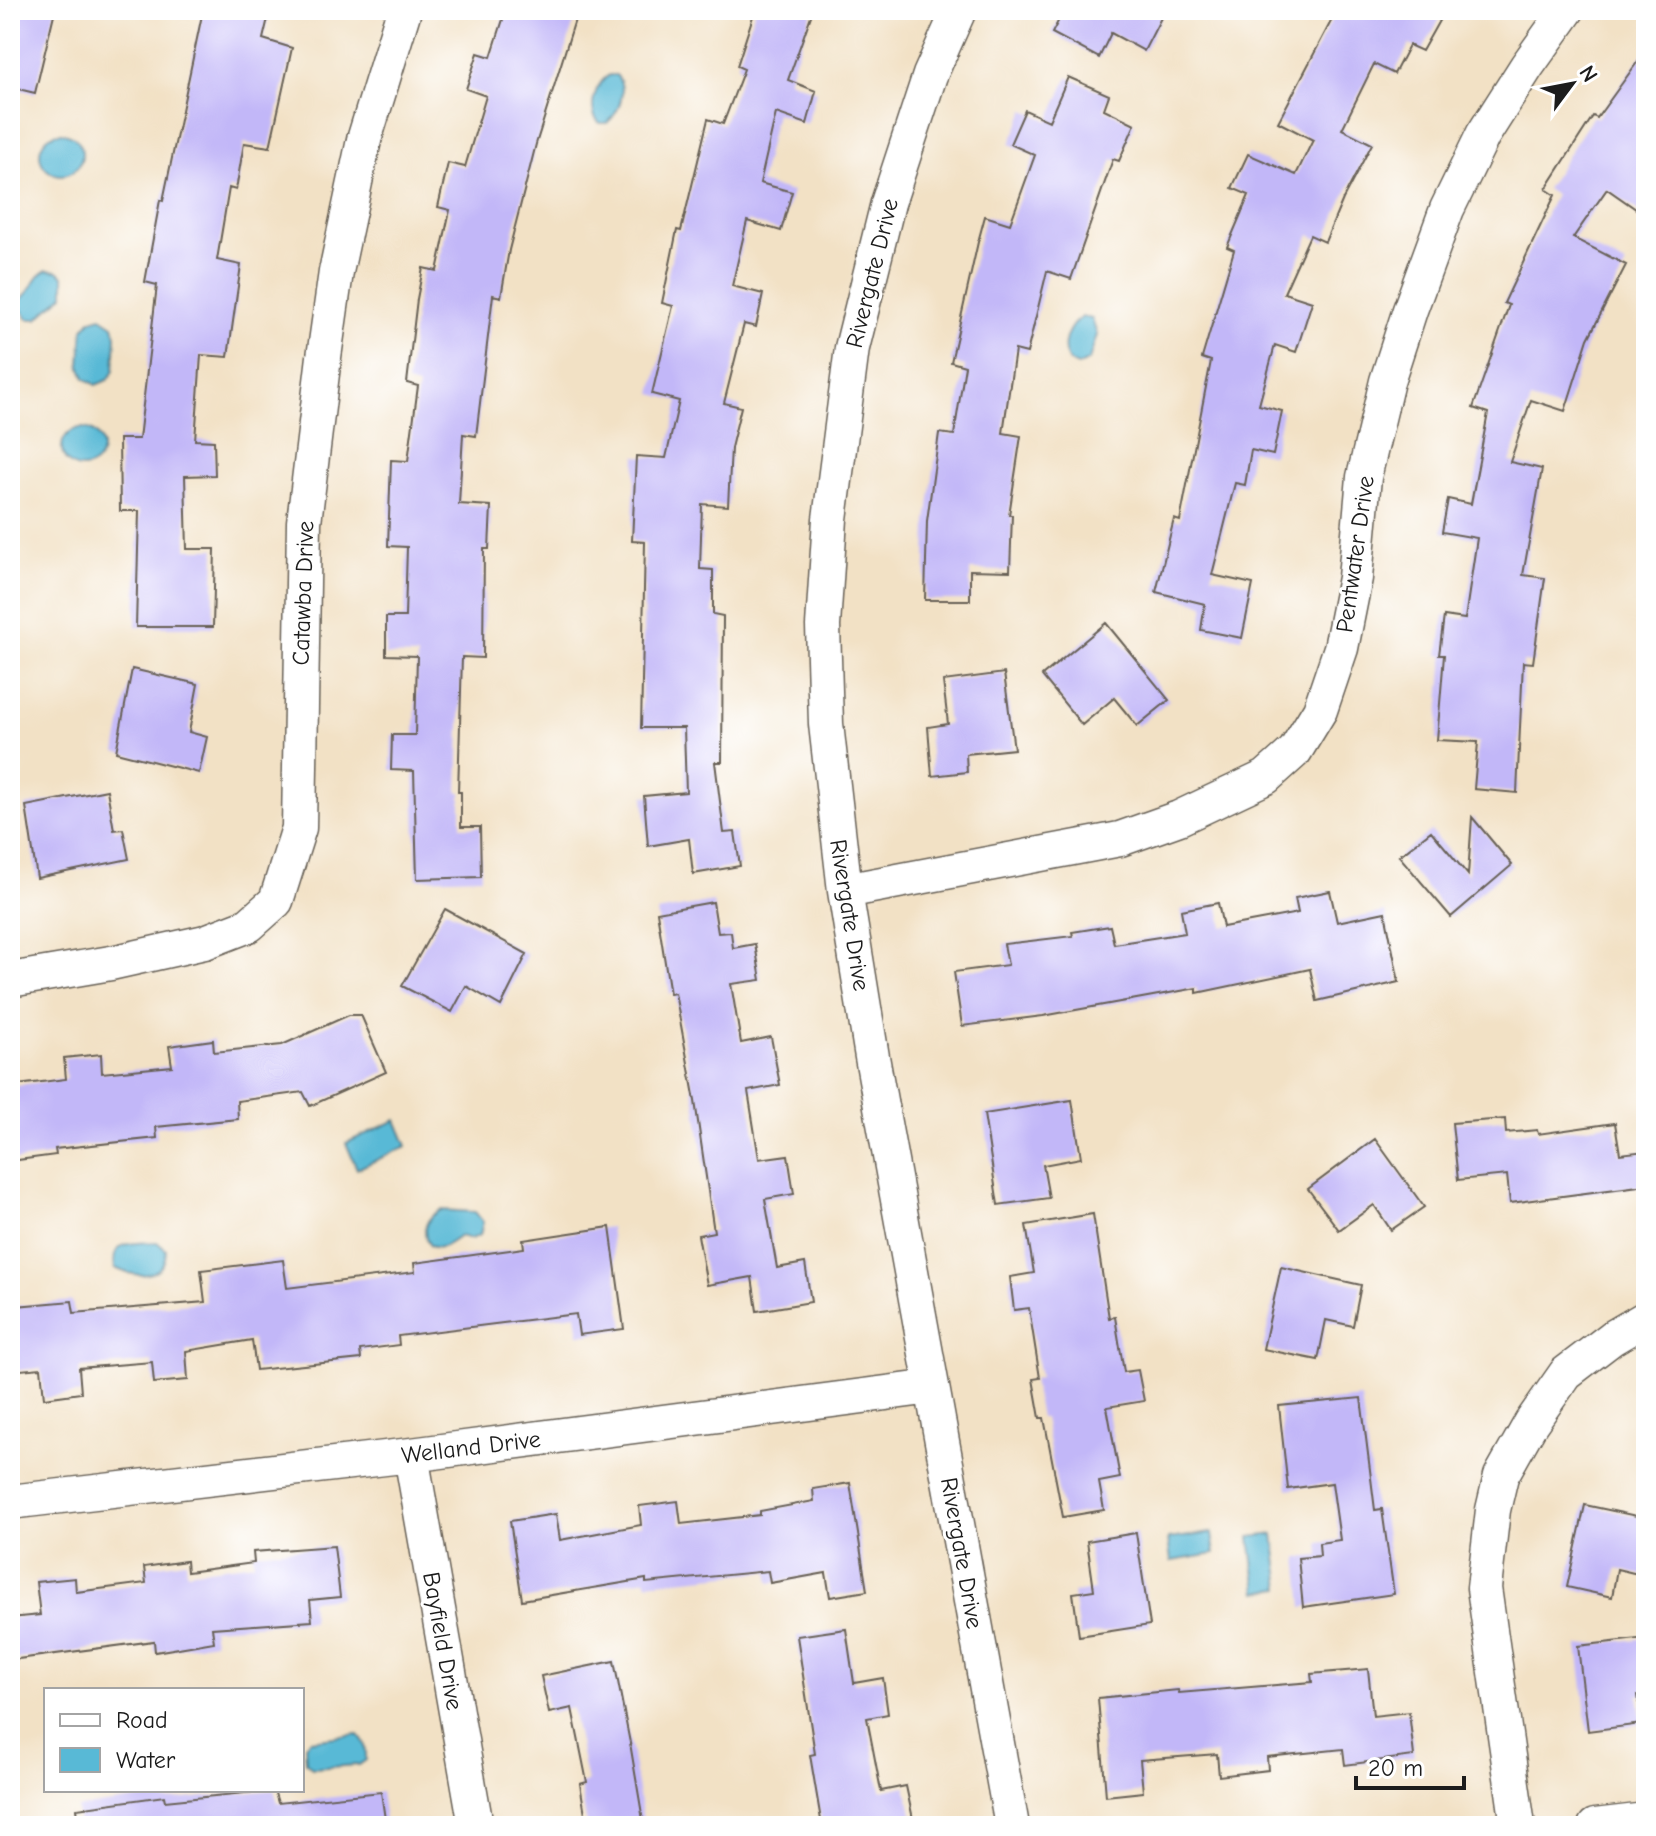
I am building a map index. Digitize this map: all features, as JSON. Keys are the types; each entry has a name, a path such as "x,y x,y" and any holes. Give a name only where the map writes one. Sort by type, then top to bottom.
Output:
{"street":[{"name":"Catawba Drive","path":"10,980 111,963 205,942 249,925 276,901 299,828 304,522 336,272 364,140 404,10"},
{"name":"Rivergate Drive","path":"959,10 930,75 888,203 852,348 830,519 823,626 826,724 845,891 874,1072 1012,1826"},
{"name":"Pentwater Drive","path":"845,891 1120,839 1179,818 1266,777 1295,751 1320,710 1341,648 1355,578 1364,477 1387,381 1447,209 1483,135 1567,10"},
{"path":"1518,1826 1484,1588 1493,1510 1501,1476 1531,1423 1566,1373 1612,1338 1646,1318"},
{"name":"Welland Drive","path":"10,1502 411,1455 932,1387"},
{"name":"Bayfield Drive","path":"411,1455 476,1826"},
{"path":"1595,1826 1646,1820"}],"water":[{"path":"610,75 616,75 620,80 621,100 612,118 607,123 600,123 594,112 594,98 600,84"},
{"path":"61,133 76,139 82,154 76,169 61,175 46,169 40,154 46,139"},
{"path":"47,270 58,271 64,277 64,295 37,319 28,319 17,304 38,276"},
{"path":"101,317 113,325 116,336 114,371 108,380 96,385 85,378 80,365 83,330 91,320"},
{"path":"1083,317 1092,319 1097,335 1089,360 1078,366 1066,356 1065,342 1072,327"},
{"path":"82,428 96,434 102,448 96,462 82,468 68,462 62,448 68,434"},
{"path":"396,1120 407,1146 357,1169 346,1143"},
{"path":"441,1210 475,1212 483,1222 480,1235 471,1239 460,1236 443,1247 430,1246 425,1235 426,1225"},
{"path":"157,1242 166,1250 161,1267 155,1272 140,1275 115,1268 114,1258 120,1247"},
{"path":"1212,1533 1215,1554 1171,1561 1168,1539"},
{"path":"1274,1534 1281,1588 1257,1592 1250,1537"},
{"path":"358,1734 366,1752 366,1760 359,1765 312,1768 306,1762 305,1745 310,1740"}],"building":[{"path":"10,10 55,10 35,93 10,87"},
{"path":"203,10 270,10 263,39 292,48 270,147 244,143 236,190 229,188 217,260 241,265 228,357 201,355 195,440 214,441 215,475 185,476 187,549 215,549 213,627 136,627 139,511 120,511 119,439 139,439 157,285 145,282 160,200 163,201"},
{"path":"506,10 578,10 536,144 509,250 501,297 493,295 476,436 463,434 459,504 491,506 489,549 484,549 483,658 462,657 458,792 461,792 461,827 480,827 481,877 417,879 414,771 391,770 392,735 415,735 417,656 386,655 386,617 405,617 407,547 388,546 391,460 408,461 418,386 407,383 417,299 423,268 437,271 450,210 438,207 448,163 465,167 486,96 466,89 478,53 491,57"},
{"path":"755,10 813,10 788,80 816,91 807,124 776,113 760,183 792,192 781,231 747,221 732,286 763,294 756,327 744,324 724,403 741,407 731,448 728,506 702,504 700,569 713,570 713,614 723,616 722,762 715,762 724,833 735,832 740,866 693,874 689,839 648,846 644,796 686,792 684,728 641,728 645,542 632,541 636,456 666,458 679,401 652,394 673,306 662,303 677,230 681,231 708,119 723,124 744,69 737,66"},
{"path":"1064,10 1165,10 1144,51 1111,33 1099,58 1052,33"},
{"path":"1337,10 1445,10 1422,51 1409,45 1394,74 1374,64 1342,129 1372,144 1325,242 1310,235 1284,293 1312,302 1296,352 1275,345 1259,405 1282,411 1273,455 1251,450 1245,485 1235,483 1212,575 1253,584 1242,638 1201,630 1205,604 1156,592 1174,519 1180,521 1211,361 1202,358 1234,250 1227,247 1249,195 1232,188 1248,154 1296,175 1313,140 1278,122"},
{"path":"1646,50 1646,216 1607,189 1573,238 1626,265 1588,339 1565,411 1531,400 1510,462 1542,469 1523,575 1545,578 1533,663 1523,662 1517,793 1474,789 1478,742 1437,740 1444,655 1439,655 1444,616 1465,619 1477,538 1442,532 1448,499 1471,504 1488,413 1473,408 1509,305 1504,303 1555,195 1546,189 1593,116 1597,118"},
{"path":"1068,77 1109,95 1104,109 1135,124 1119,161 1113,159 1071,279 1047,271 1027,353 1015,350 1003,433 1021,436 1009,515 1012,515 1010,571 970,570 970,600 925,600 927,521 939,433 954,435 965,366 951,362 985,216 1010,224 1035,155 1010,144 1025,110 1049,121"},
{"path":"1106,623 1169,700 1137,726 1114,698 1082,725 1042,676"},
{"path":"132,669 198,684 189,732 207,737 199,773 116,752"},
{"path":"1004,673 1014,749 966,754 967,772 932,776 928,727 948,724 943,681"},
{"path":"107,790 114,830 123,829 129,859 37,878 26,806"},
{"path":"1472,817 1512,865 1451,917 1399,856 1431,831 1468,875"},
{"path":"1330,891 1337,922 1385,912 1399,982 1317,1001 1310,969 1197,993 1197,988 1043,1016 962,1026 954,972 1008,965 1004,944 1073,936 1072,932 1110,926 1114,944 1185,933 1181,910 1218,903 1223,927 1298,913 1295,898"},
{"path":"713,902 718,933 731,932 733,948 755,944 761,980 731,984 741,1043 771,1037 780,1085 748,1091 759,1159 788,1155 794,1194 765,1199 777,1268 805,1263 811,1302 757,1311 752,1277 707,1285 698,1235 714,1232 695,1101 675,993 670,994 657,912"},
{"path":"445,909 527,954 501,1006 466,986 452,1012 402,986"},
{"path":"349,1015 361,1015 386,1072 310,1106 303,1092 237,1101 238,1119 156,1127 157,1138 55,1149 56,1155 10,1161 10,1086 66,1079 64,1058 101,1054 102,1073 172,1066 169,1046 213,1040 214,1052 282,1045"},
{"path":"1072,1100 1081,1158 1043,1165 1049,1198 998,1205 984,1114"},
{"path":"1505,1119 1506,1133 1537,1130 1538,1134 1615,1123 1620,1154 1646,1151 1646,1185 1510,1203 1507,1175 1458,1180 1452,1123"},
{"path":"1375,1139 1424,1207 1391,1230 1374,1205 1339,1230 1308,1189"},
{"path":"1093,1214 1109,1318 1115,1317 1124,1372 1138,1370 1144,1401 1107,1407 1120,1478 1099,1482 1104,1510 1063,1517 1044,1418 1040,1418 1033,1379 1040,1378 1029,1308 1014,1310 1010,1277 1034,1273 1026,1225"},
{"path":"610,1227 624,1329 579,1335 576,1314 398,1336 399,1345 360,1350 361,1359 256,1370 252,1340 186,1351 188,1380 154,1383 152,1362 79,1368 81,1393 44,1398 41,1368 10,1371 10,1317 16,1317 16,1306 72,1301 74,1313 205,1302 201,1270 283,1260 287,1288 415,1272 414,1263 524,1248 523,1240"},
{"path":"1281,1267 1361,1285 1353,1326 1326,1320 1318,1360 1263,1349"},
{"path":"1361,1398 1375,1510 1382,1509 1394,1594 1303,1607 1298,1558 1320,1556 1319,1543 1340,1540 1332,1483 1288,1489 1279,1406"},
{"path":"850,1483 867,1591 830,1597 826,1573 770,1583 768,1571 646,1583 646,1579 522,1600 510,1521 556,1514 560,1540 641,1525 639,1506 678,1501 681,1524 760,1515 760,1511 814,1501 813,1489"},
{"path":"1585,1505 1646,1518 1646,1576 1617,1569 1612,1597 1567,1587"},
{"path":"1136,1533 1150,1625 1079,1636 1073,1593 1094,1590 1087,1541"},
{"path":"334,1546 340,1597 310,1600 312,1621 212,1628 214,1642 155,1652 154,1641 10,1660 10,1618 40,1615 36,1582 75,1578 76,1592 146,1583 144,1567 186,1561 187,1572 254,1563 253,1552"},
{"path":"846,1629 854,1683 883,1678 888,1714 867,1718 881,1791 906,1786 913,1819 870,1826 822,1826 810,1755 815,1754 797,1636"},
{"path":"1646,1638 1646,1694 1638,1695 1642,1724 1588,1731 1578,1646"},
{"path":"614,1661 644,1826 587,1826 580,1784 587,1782 572,1708 549,1713 541,1676"},
{"path":"1368,1669 1373,1716 1409,1712 1414,1756 1345,1765 1343,1749 1267,1757 1268,1770 1219,1776 1217,1754 1140,1760 1143,1792 1106,1796 1098,1698 1312,1682 1311,1674"},
{"path":"275,1792 278,1803 381,1792 386,1826 79,1826 77,1808 164,1796 165,1801"}]}
